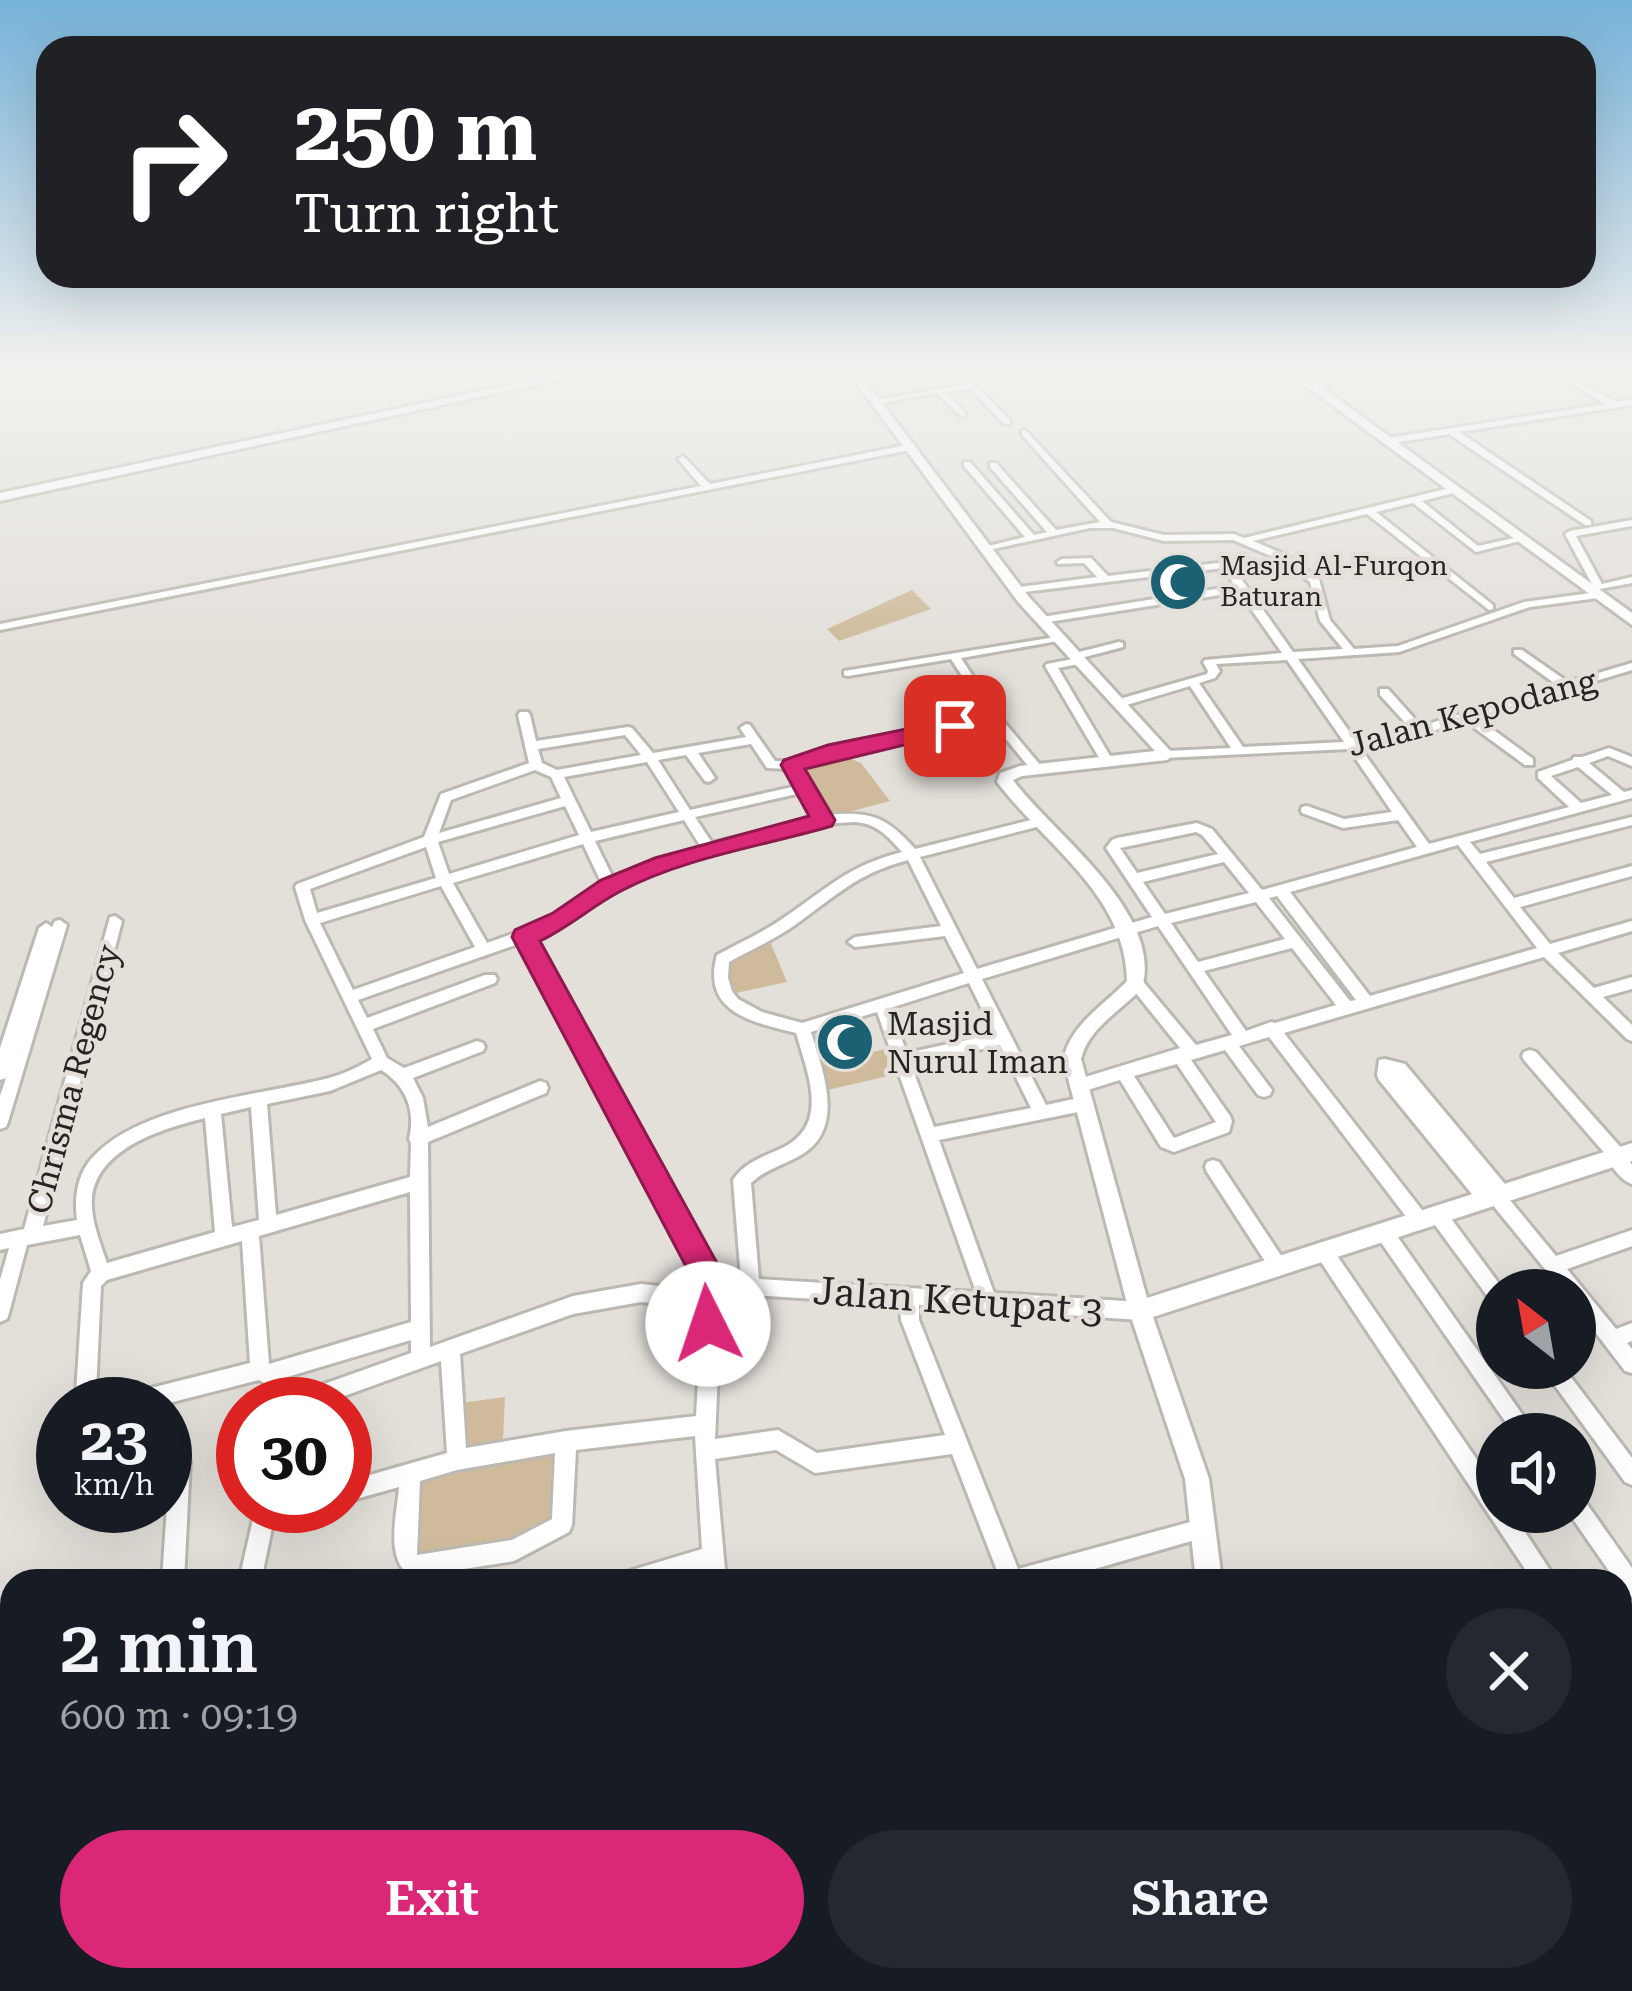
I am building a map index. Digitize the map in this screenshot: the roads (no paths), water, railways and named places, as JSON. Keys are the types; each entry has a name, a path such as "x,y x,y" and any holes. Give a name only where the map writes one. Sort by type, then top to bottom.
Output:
{"main road":[{"path":"2,500 172,463"},
{"path":"1418,463 1632,620"}],"street":[{"path":"686,463 707,487"},
{"path":"0,627 830,463"},
{"path":"924,463 1016,590 1167,755"},
{"path":"1052,463 1108,525"},
{"path":"1499,463 1588,523"},
{"path":"967,464 1030,537"},
{"path":"980,478 997,470 1052,532"},
{"path":"1244,541 1454,490"},
{"path":"1415,500 1476,548 1523,539"},
{"path":"1369,511 1490,608"},
{"path":"1596,590 1570,533 1632,524"},
{"path":"988,549 1052,532 1108,525 1164,538 1222,534 1282,557 1315,581 1325,621 1351,652"},
{"path":"1062,562 1087,560 1105,579"},
{"path":"1016,590 1226,565 1426,850"},
{"path":"1187,568 1203,593"},
{"path":"1120,703 1214,674 1209,663 1214,661 1400,649 1528,604 1632,580"},
{"path":"1042,620 1243,588"},
{"path":"848,673 1058,638"},
{"path":"1107,761 1051,666 1119,645"},
{"path":"1518,652 1568,687"},
{"path":"954,655 995,718 1037,769"},
{"name":"Jalan Kepodang","path":"1167,755 1353,748 1632,666"},
{"path":"1192,681 1240,752"},
{"path":"1384,692 1419,731"},
{"path":"524,715 536,764"},
{"path":"1468,717 1529,761"},
{"path":"482,947 444,880 430,840 446,797 536,764 556,774 690,751 750,734 771,765 792,765 828,752 995,718"},
{"path":"531,746 632,731 709,849"},
{"path":"690,751 709,778"},
{"path":"1578,808 1542,775 1613,752 1632,762"},
{"path":"1123,1072 1166,1142 1174,1145 1223,1127 1224,1121 1185,1052 1136,982 1137,958 1128,928 1005,782 1012,773 1167,755"},
{"path":"1578,760 1627,796"},
{"path":"792,765 824,820"},
{"path":"556,774 610,886"},
{"path":"312,920 586,838 805,788"},
{"path":"1040,822 854,874 802,914 722,959 721,975 740,1011 755,1020 802,1028 1128,928 1627,796"},
{"path":"422,1358 418,1097 403,1075 381,1062 312,920 302,887 430,840 569,800"},
{"path":"1307,810 1343,824 1402,818"},
{"path":"350,998 482,947 525,937 562,920 610,886 709,849 824,820 870,817 889,828 912,855 1042,1113"},
{"path":"1476,860 1632,821"},
{"path":"1264,1090 1195,968 1113,848 1117,843 1197,827 1207,832 1346,1007"},
{"path":"1461,840 1547,952 1632,1035"},
{"path":"1134,879 1226,857"},
{"path":"1512,904 1632,871"},
{"path":"1280,890 1366,1001"},
{"name":"Chrisma Regency","path":"0,1313 17,1239 115,921"},
{"path":"930,1135 1042,1113 1123,1072 1185,1052 1632,926"},
{"path":"0,1073 53,927 0,1122"},
{"path":"855,942 949,930"},
{"path":"525,937 715,1297 704,1450 714,1569"},
{"path":"1195,968 1295,942"},
{"path":"363,1026 490,979"},
{"path":"1136,982 1075,1044 1072,1059 1140,1311 1197,1479 1208,1569"},
{"path":"1592,994 1632,983"},
{"path":"882,1006 989,1303"},
{"path":"751,1287 742,1180 751,1171 807,1145 818,1129 814,1072 802,1028"},
{"path":"1271,1028 1476,1271"},
{"path":"903,1060 1004,1038"},
{"path":"403,1075 477,1047"},
{"path":"1530,1056 1622,1155 1632,1177"},
{"path":"101,1274 86,1226 87,1182 108,1154 147,1128 337,1082 381,1062"},
{"path":"417,1139 540,1088"},
{"path":"259,1101 264,1372"},
{"path":"1425,1111 1556,1269"},
{"path":"213,1112 224,1239"},
{"path":"1140,1311 1622,1155"},
{"path":"1213,1167 1278,1266"},
{"path":"87,1377 92,1282 101,1274 418,1182"},
{"path":"17,1239 86,1226"},
{"path":"1384,1232 1511,1413"},
{"path":"1553,1265 1632,1238"},
{"path":"1323,1250 1476,1476"},
{"name":"Jalan Ketupat 3","path":"369,1377 611,1296 641,1293 715,1297 751,1287 1140,1311"},
{"path":"909,1298 910,1320 1009,1569"},
{"path":"1596,1311 1623,1336 1632,1364"},
{"path":"192,1389 421,1328"},
{"path":"450,1347 457,1460"},
{"path":"264,1372 271,1377"},
{"path":"1568,1389 1632,1475"},
{"path":"372,1485 457,1460 705,1425"},
{"path":"704,1450 778,1440 815,1462 958,1443"},
{"path":"410,1474 405,1556 412,1566 514,1550 562,1525 566,1441"},
{"path":"1057,1569 1205,1528"},
{"path":"174,1569 176,1533"},
{"path":"253,1569 260,1533"},
{"path":"1514,1533 1538,1569"},
{"path":"1595,1533 1620,1569"},
{"path":"671,1569 713,1556"}],"place":[{"name":"Masjid Al-Furqon Baturan","path":"1178,582"},
{"name":"Masjid Nurul Iman","path":"845,1042"}]}
